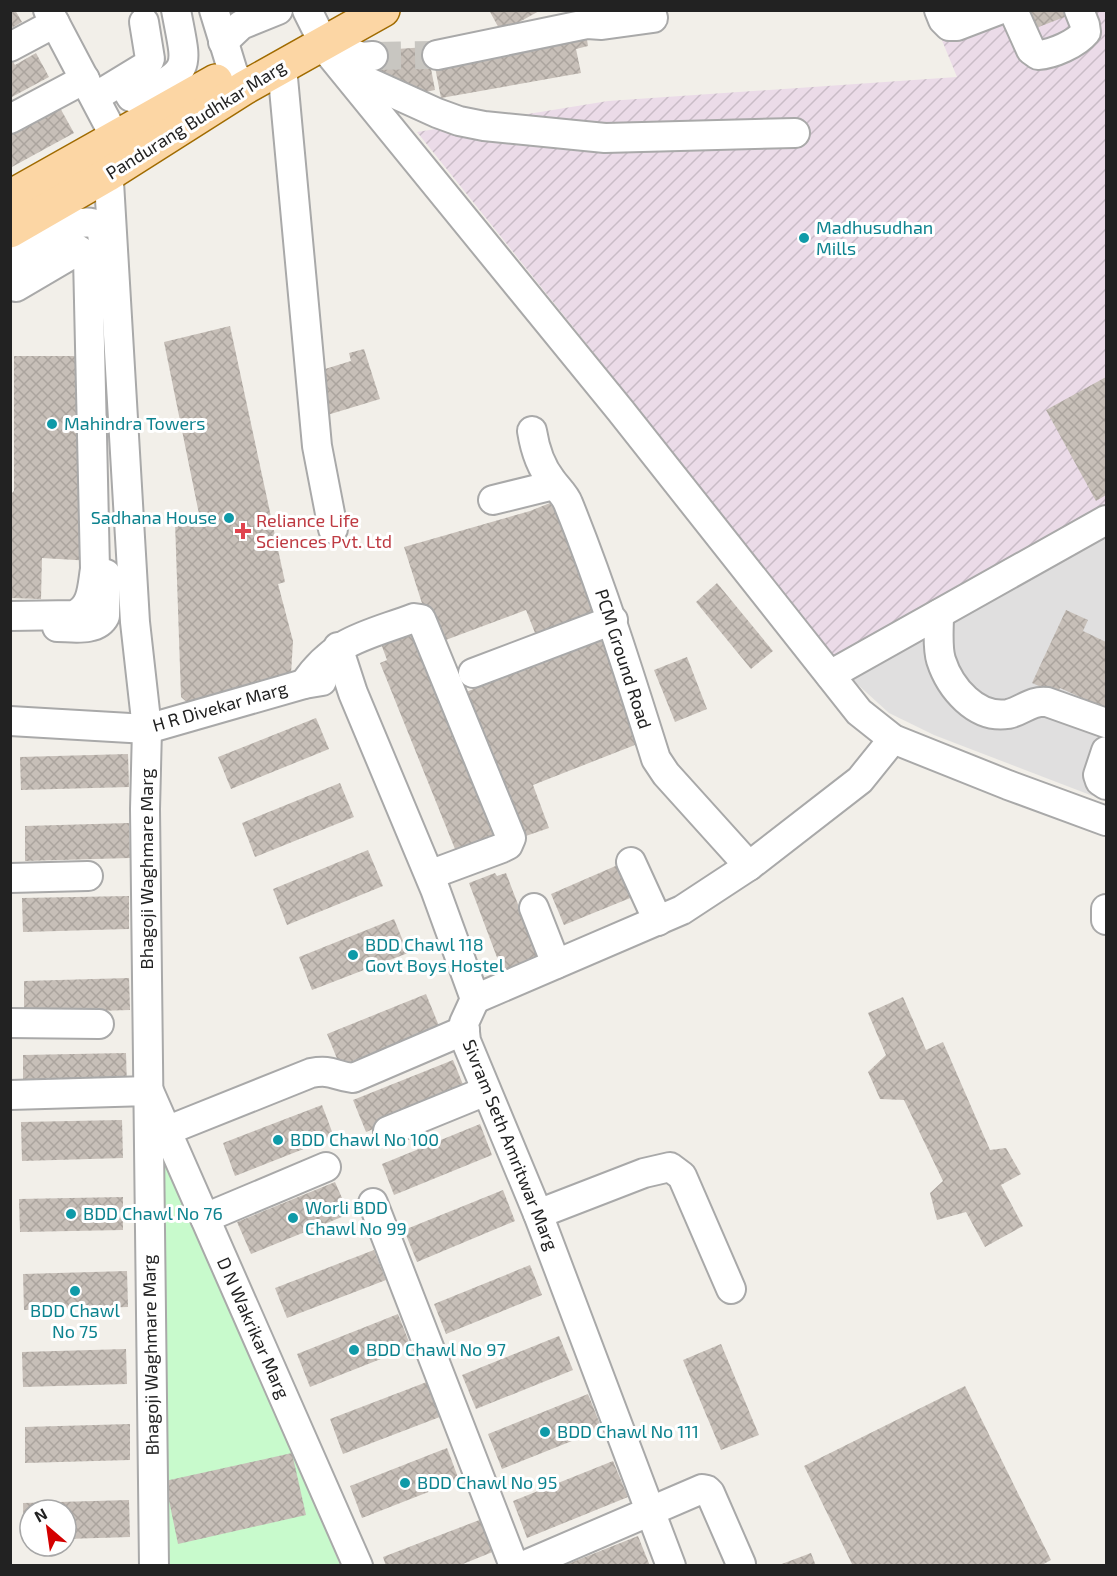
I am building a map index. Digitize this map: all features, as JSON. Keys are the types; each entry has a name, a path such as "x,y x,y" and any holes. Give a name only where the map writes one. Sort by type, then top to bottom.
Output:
{"main road":[{"name":"Pandurang Budhkar Marg","path":"10,197 115,137 234,48 321,22 383,10"},
{"name":"Pandurang Budhkar Marg","path":"234,48 282,67 321,22"},
{"name":"Pandurang Budhkar Marg","path":"10,231 107,175 234,48"}],"street":[{"path":"122,82 131,97 137,99 175,77 180,71 185,56 177,10"},
{"path":"214,10 234,48 278,10"},
{"path":"939,10 943,20 949,26 957,26 999,10"},
{"path":"1013,10 1031,50 1038,55 1047,55 1081,38 1086,32 1086,25 1079,10"},
{"path":"10,47 51,17 115,137"},
{"path":"437,55 588,24 600,18 653,18"},
{"path":"10,119 89,88 122,82 146,66 150,59 144,22"},
{"path":"321,22 362,57 373,56"},
{"path":"321,22 345,71 627,419 859,712 893,739 1008,785 1107,821"},
{"path":"282,67 317,446 333,529"},
{"path":"345,71 437,113 459,121 484,126 606,138 795,133"},
{"name":"Bhagoji Waghmare Marg","path":"107,175 119,557 135,622 147,729 145,809 154,1566"},
{"path":"13,275 80,223 96,223 101,228 115,440"},
{"path":"10,616 79,613 86,608 90,598 95,569 88,257 79,250 13,275"},
{"name":"PCM Ground Road","path":"532,431 535,451 545,473 567,499 613,620 656,759 666,774 749,866"},
{"path":"494,500 555,485"},
{"path":"830,675 1107,520"},
{"path":"10,629 91,626 103,621 119,557"},
{"path":"939,614 941,659 949,678 969,703 983,711 998,714 1011,713 1038,700 1107,723"},
{"path":"304,684 325,657 338,647 414,618 421,619 511,838 508,845 437,880"},
{"path":"473,673 613,620"},
{"path":"338,647 353,693 437,880 475,999 682,910 749,866 860,780 893,739"},
{"name":"H R Divekar Marg","path":"10,721 147,729 304,684 338,681 353,693"},
{"path":"1107,751 1098,775 1100,781 1107,785"},
{"path":"437,880 508,862"},
{"path":"631,862 658,921"},
{"path":"10,878 88,876"},
{"path":"534,908 556,964"},
{"path":"1107,909 1107,920"},
{"name":"Sivram Seth Amritwar Marg","path":"475,999 464,1023 466,1041 538,1214 671,1566"},
{"path":"10,1023 99,1024"},
{"path":"166,1131 311,1073 327,1071 340,1077 353,1078 465,1030"},
{"path":"10,1095 148,1091"},
{"name":"D N Wakrikar Marg","path":"148,1091 358,1566"},
{"path":"388,1131 486,1091"},
{"path":"205,1218 326,1167"},
{"path":"538,1214 644,1173 670,1167 682,1176 731,1289"},
{"path":"373,1203 514,1566"},
{"path":"523,1566 702,1489 710,1493 741,1564"}],"shaded area":[{"name":"Madhusudhan Mills","path":"930,11 1106,11 1106,526 845,673 417,132 608,101 957,77"},
{"path":"1106,526 1106,801 934,735 889,713 845,673"}],"green space":[{"path":"165,1159 175,1163 340,1565 166,1565 162,1163"}],"building":[{"path":"10,10 15,10 22,22 10,29"},
{"path":"489,10 541,10 501,32"},
{"path":"1028,10 1073,10 1075,13 1036,28"},
{"path":"586,33 588,46 576,49 581,73 441,98 435,67 559,45 558,38"},
{"path":"427,47 435,90 421,93 370,74 381,50"},
{"path":"36,53 49,77 10,98 10,64 13,62 15,65"},
{"path":"59,106 74,133 10,168 10,133"},
{"name":"Sadhana House","path":"230,326 285,582 278,584 293,641 291,674 190,705 181,697 175,522 199,514 164,342"},
{"path":"364,349 380,399 324,416 312,373 351,361 349,353"},
{"name":"Mahindra Towers","path":"14,356 88,356 92,561 42,558 41,599 10,598 10,495 14,491"},
{"path":"1106,377 1106,495 1096,501 1046,410"},
{"path":"560,499 600,611 535,633 526,610 435,644 404,547 530,511"},
{"path":"717,583 773,651 751,669 696,602"},
{"path":"1066,610 1088,620 1083,631 1106,642 1106,716 1102,707 1060,688 1057,694 1032,683"},
{"path":"417,626 503,841 459,859 380,663 387,660 380,641"},
{"path":"604,638 640,743 533,785 549,828 520,838 466,692"},
{"path":"687,657 707,709 675,722 654,670"},
{"path":"316,718 329,749 231,789 218,757"},
{"path":"128,754 129,787 21,790 20,757"},
{"path":"340,783 354,817 255,857 242,823"},
{"path":"129,823 130,858 25,861 25,826"},
{"path":"368,850 383,886 287,925 273,889"},
{"path":"627,861 640,894 564,925 551,894"},
{"path":"495,873 497,876 506,873 535,949 539,947 544,960 504,976 469,883"},
{"path":"129,896 129,929 23,932 22,898"},
{"name":"BDD Chawl 118 Govt Boys Hostel","path":"394,919 408,953 312,990 299,957"},
{"path":"129,978 130,1010 24,1013 24,981"},
{"path":"426,994 439,1026 340,1066 327,1034"},
{"path":"903,997 926,1050 943,1042 990,1150 1006,1148 1021,1174 1001,1185 1023,1226 985,1247 966,1212 937,1220 930,1193 943,1181 904,1100 880,1099 868,1072 886,1055 868,1013"},
{"path":"126,1053 127,1088 23,1091 23,1055"},
{"path":"453,1060 466,1092 366,1132 353,1100"},
{"name":"BDD Chawl No 100","path":"322,1105 334,1137 235,1176 223,1143"},
{"path":"122,1120 123,1158 22,1161 21,1122"},
{"path":"480,1124 492,1155 394,1195 382,1164"},
{"name":"Worli BDD Chawl No 99","path":"335,1182 349,1214 251,1254 237,1222"},
{"path":"503,1190 515,1221 417,1262 404,1230"},
{"name":"BDD Chawl No 76","path":"123,1197 123,1230 20,1232 19,1199"},
{"path":"374,1250 386,1280 287,1318 275,1288"},
{"path":"530,1265 542,1295 446,1334 434,1304"},
{"name":"BDD Chawl No 75","path":"127,1271 128,1307 24,1310 23,1274"},
{"name":"BDD Chawl No 97","path":"398,1314 411,1347 310,1387 297,1354"},
{"path":"559,1336 573,1370 476,1409 462,1375"},
{"path":"721,1344 759,1435 721,1450 683,1360"},
{"path":"126,1349 127,1384 23,1387 22,1352"},
{"path":"432,1380 445,1415 343,1454 330,1419"},
{"path":"965,1386 1051,1560 1040,1566 853,1566 804,1466"},
{"name":"BDD Chawl No 111","path":"588,1394 602,1429 502,1469 488,1434"},
{"path":"130,1424 130,1460 25,1463 25,1427"},
{"name":"BDD Chawl No 95","path":"447,1448 459,1480 362,1518 350,1486"},
{"path":"292,1453 306,1515 178,1544 165,1481"},
{"path":"613,1461 628,1497 527,1538 513,1501"},
{"path":"129,1500 130,1537 78,1539 78,1501"},
{"path":"482,1519 495,1551 458,1566 386,1566 383,1557"},
{"path":"638,1536 650,1566 565,1566 565,1565"},
{"path":"811,1553 816,1566 779,1566 779,1565"}],"tunnel":[{"path":"373,56 437,55"}],"place":[{"name":"Madhusudhan Mills","path":"804,238"},
{"name":"Mahindra Towers","path":"52,424"},
{"name":"Sadhana House","path":"229,518"},
{"name":"Reliance Life Sciences Pvt. Ltd","path":"243,531"},
{"name":"BDD Chawl 118 Govt Boys Hostel","path":"353,955"},
{"name":"BDD Chawl No 100","path":"278,1140"},
{"name":"BDD Chawl No 76","path":"71,1214"},
{"name":"Worli BDD Chawl No 99","path":"293,1218"},
{"name":"BDD Chawl No 75","path":"75,1291"},
{"name":"BDD Chawl No 97","path":"354,1350"},
{"name":"BDD Chawl No 111","path":"545,1432"},
{"name":"BDD Chawl No 95","path":"405,1483"}]}
